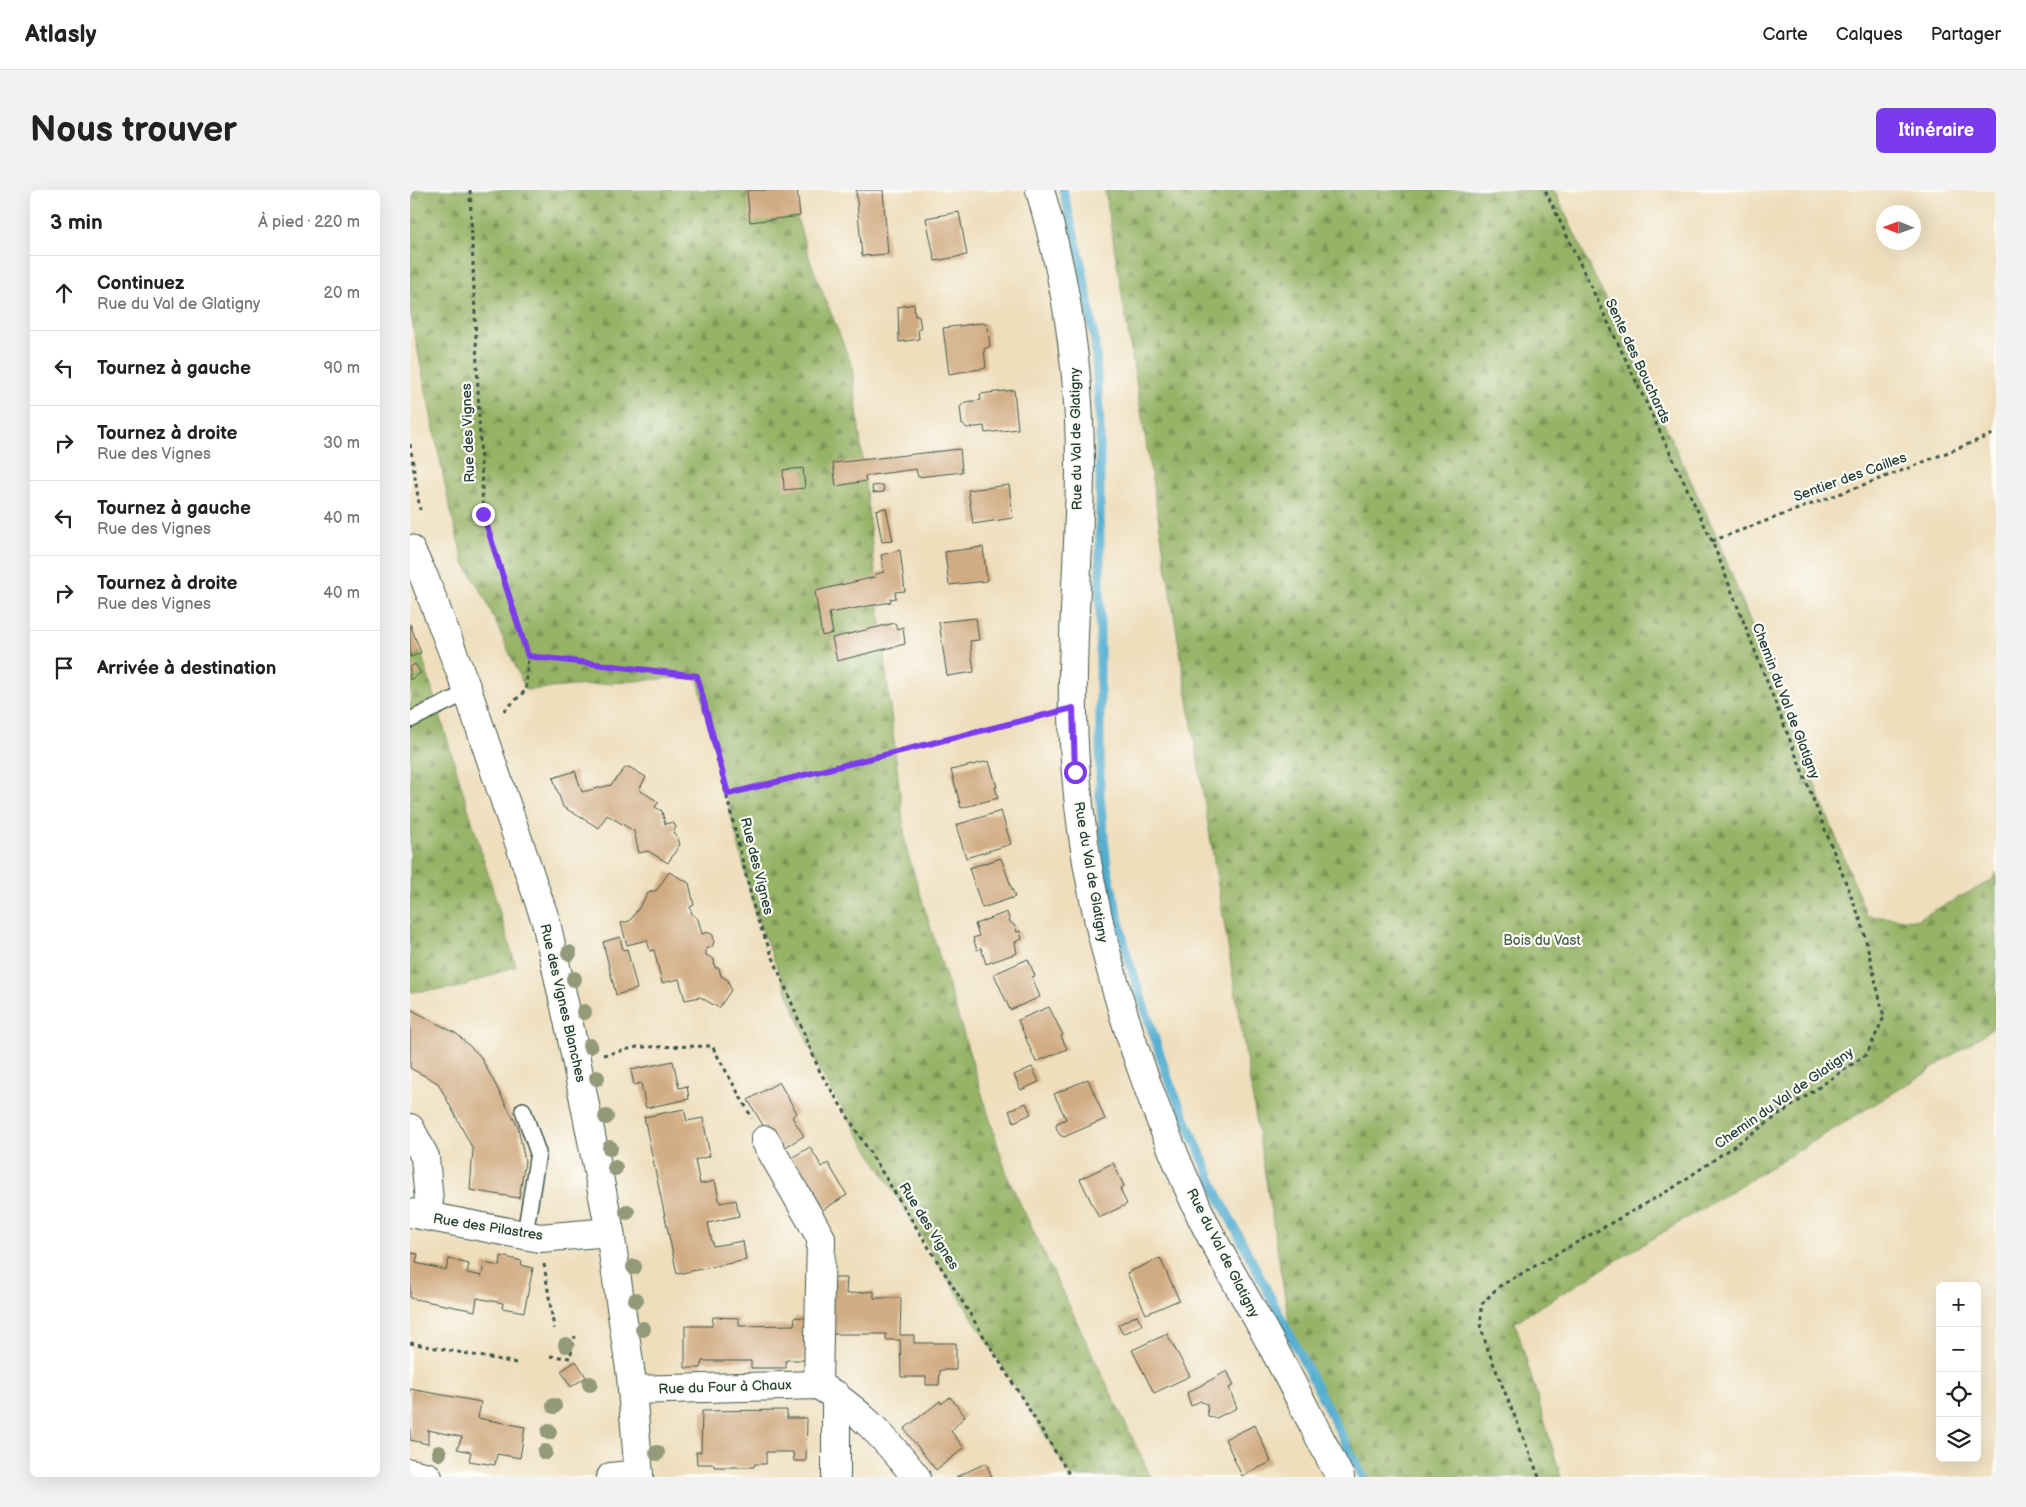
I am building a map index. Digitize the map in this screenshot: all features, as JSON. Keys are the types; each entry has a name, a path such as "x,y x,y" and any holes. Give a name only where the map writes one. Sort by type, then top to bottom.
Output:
{"street":[{"name":"Rue du Val de Glatigny","path":"1040,190 1066,290 1075,360 1080,463 1073,708 1075,772 1082,832 1110,975 1155,1108 1202,1217 1266,1334 1340,1477"},
{"name":"Rue des Vignes Blanches","path":"410,549 424,577 468,692 546,922 572,1034 610,1232 632,1390 639,1475"},
{"name":"Rue des Pilastres","path":"410,1128 425,1157 429,1201 418,1215 540,1238 610,1232"},
{"path":"765,1140 821,1238 827,1390 836,1477"},
{"name":"Rue du Four à Chaux","path":"632,1390 827,1390"},
{"path":"827,1390 887,1440 916,1477"},
{"path":"410,1474 428,1477"},
{"path":"610,1477 639,1475"}],"lane":[{"path":"410,720 468,692"},
{"path":"523,1110 538,1153 525,1234"}],"path":[{"name":"Rue des Vignes","path":"470,190 483,514 528,656 697,676 728,794 756,916 820,1072 1071,1477"},
{"name":"Sente des Bouchards","path":"1545,190 1712,541"},
{"name":"Sentier des Cailles","path":"1712,541 1996,433"},
{"path":"410,444 420,510"},
{"name":"Chemin du Val de Glatigny","path":"1539,1477 1488,1350 1481,1328 1482,1305 1498,1287 1673,1188 1867,1054 1884,1017 1862,924 1712,541"},
{"path":"478,720 502,713 526,690 528,656"},
{"path":"728,794 1073,708"},
{"path":"600,1056 637,1046 712,1046 765,1140"},
{"path":"544,1263 554,1329"},
{"path":"550,1356 570,1358 575,1336"},
{"path":"410,1343 516,1364"}],"green space":[{"path":"410,190 788,190 811,263 852,366 906,848 1008,1178 1151,1477 1071,1477 820,1072 756,916 697,676 526,690 484,596 464,563 450,509 410,312"},
{"name":"Bois du Vast","path":"1105,190 1554,190 1714,530 1867,916 1916,920 1992,880 1996,872 1996,1026 1921,1076 1515,1322 1561,1477 1359,1477 1290,1328"},
{"path":"421,653 516,966 458,988 410,992 410,657"}],"building":[{"path":"747,190 797,190 800,216 750,222"},
{"path":"856,190 883,190 888,254 862,256"},
{"path":"959,212 967,255 935,261 926,218"},
{"path":"914,304 915,316 919,316 921,329 918,329 919,339 899,342 898,307"},
{"path":"981,323 987,324 990,346 984,349 986,368 949,374 943,328"},
{"path":"1014,390 1018,429 985,433 984,426 967,428 962,424 960,407 965,402 981,400 980,394"},
{"path":"960,449 962,472 918,477 916,469 865,476 866,481 836,486 833,463"},
{"path":"803,468 805,488 784,490 783,470"},
{"path":"883,485 884,492 873,493 872,486"},
{"path":"1009,485 1013,518 973,524 968,490"},
{"path":"886,508 893,541 882,542 876,510"},
{"path":"983,547 987,581 949,585 945,552"},
{"path":"900,550 905,591 895,592 896,598 890,599 891,602 829,613 833,633 822,636 815,591 875,577 875,574 884,572 881,555"},
{"path":"976,618 979,640 970,641 974,672 947,676 939,622"},
{"path":"895,623 897,629 903,627 905,644 837,661 832,638"},
{"path":"410,624 421,653 410,657"},
{"path":"415,664 421,673 410,680 410,667"},
{"path":"989,761 997,787 995,787 998,798 961,808 951,770"},
{"path":"629,767 646,777 639,790 659,802 655,807 662,811 665,824 673,822 676,827 673,833 677,836 680,844 668,863 648,851 639,853 634,831 607,815 599,828 563,807 553,778 575,771 582,792 611,785 625,768"},
{"path":"1001,811 1011,844 966,858 956,825"},
{"path":"1001,858 1015,897 982,908 969,868"},
{"path":"669,872 689,883 694,905 690,907 692,914 698,919 702,934 708,932 713,935 714,942 712,947 706,949 706,955 714,959 715,968 719,968 721,976 728,980 731,990 719,1008 700,997 685,1000 679,979 662,983 654,950 650,951 647,940 627,945 621,923 630,921 649,892 657,890"},
{"path":"1007,912 1010,922 1015,926 1017,932 1020,931 1022,939 1015,942 1017,953 986,964 981,948 977,950 973,938 979,936 975,924"},
{"path":"620,937 623,950 627,949 637,989 616,995 603,942"},
{"path":"1028,959 1035,976 1032,977 1040,997 1010,1010 994,974"},
{"path":"1049,1007 1063,1035 1061,1036 1067,1049 1036,1062 1018,1020"},
{"path":"410,1009 457,1034 480,1056 518,1127 525,1161 519,1198 470,1190 473,1149 438,1083 410,1068"},
{"path":"673,1061 679,1088 687,1086 689,1099 646,1108 641,1083 634,1085 631,1070"},
{"path":"1032,1067 1039,1082 1021,1090 1014,1075"},
{"path":"1088,1079 1105,1119 1064,1137 1060,1135 1056,1127 1057,1123 1066,1119 1054,1094"},
{"path":"779,1082 797,1113 792,1117 804,1136 782,1149 767,1132 748,1100"},
{"path":"1026,1103 1031,1114 1014,1122 1009,1111"},
{"path":"684,1109 687,1121 703,1118 710,1156 695,1160 700,1184 715,1181 720,1203 736,1200 739,1216 708,1223 713,1246 743,1241 746,1260 677,1274 644,1117"},
{"path":"810,1147 822,1167 828,1163 847,1195 816,1214 788,1160"},
{"path":"1113,1163 1124,1186 1120,1189 1127,1204 1099,1218 1080,1179"},
{"path":"410,1253 418,1254 416,1263 446,1270 449,1259 469,1264 467,1273 482,1276 484,1263 500,1266 501,1256 522,1261 521,1265 533,1268 524,1312 502,1308 503,1303 477,1298 475,1311 410,1298"},
{"path":"1160,1258 1179,1300 1146,1314 1127,1273"},
{"path":"827,1278 847,1278 846,1294 874,1291 874,1298 901,1298 900,1335 914,1335 914,1343 956,1343 956,1370 940,1370 939,1385 926,1385 926,1377 901,1377 900,1340 886,1340 886,1334 827,1334"},
{"path":"1137,1315 1142,1325 1123,1334 1118,1325"},
{"path":"713,1317 739,1318 739,1326 794,1325 795,1317 806,1318 806,1360 786,1360 786,1368 751,1368 751,1361 702,1361 701,1368 685,1368 685,1326 712,1326"},
{"path":"1167,1334 1190,1376 1154,1393 1132,1350"},
{"path":"576,1361 586,1377 571,1387 561,1371"},
{"path":"1227,1371 1234,1385 1229,1388 1237,1408 1216,1418 1208,1416 1207,1404 1200,1401 1191,1406 1187,1393"},
{"path":"410,1389 481,1402 478,1418 525,1427 520,1458 497,1454 495,1465 469,1461 471,1452 457,1449 462,1437 428,1430 428,1444 410,1440"},
{"path":"950,1397 965,1416 951,1431 964,1448 936,1470 904,1429 940,1401 941,1404"},
{"path":"787,1410 787,1418 807,1418 806,1461 794,1461 793,1452 766,1452 766,1464 755,1464 754,1467 714,1467 714,1464 697,1464 696,1452 701,1452 702,1411"},
{"path":"1255,1425 1271,1462 1242,1476 1225,1439"},
{"path":"986,1463 992,1477 956,1477"}],"waterway":[{"path":"1063,190 1081,262 1095,340 1100,424 1100,796 1107,867 1127,955 1169,1081 1220,1199 1363,1477"}],"route":[{"path":"483,514 528,656 697,676 728,794 1073,708 1075,772"}]}
